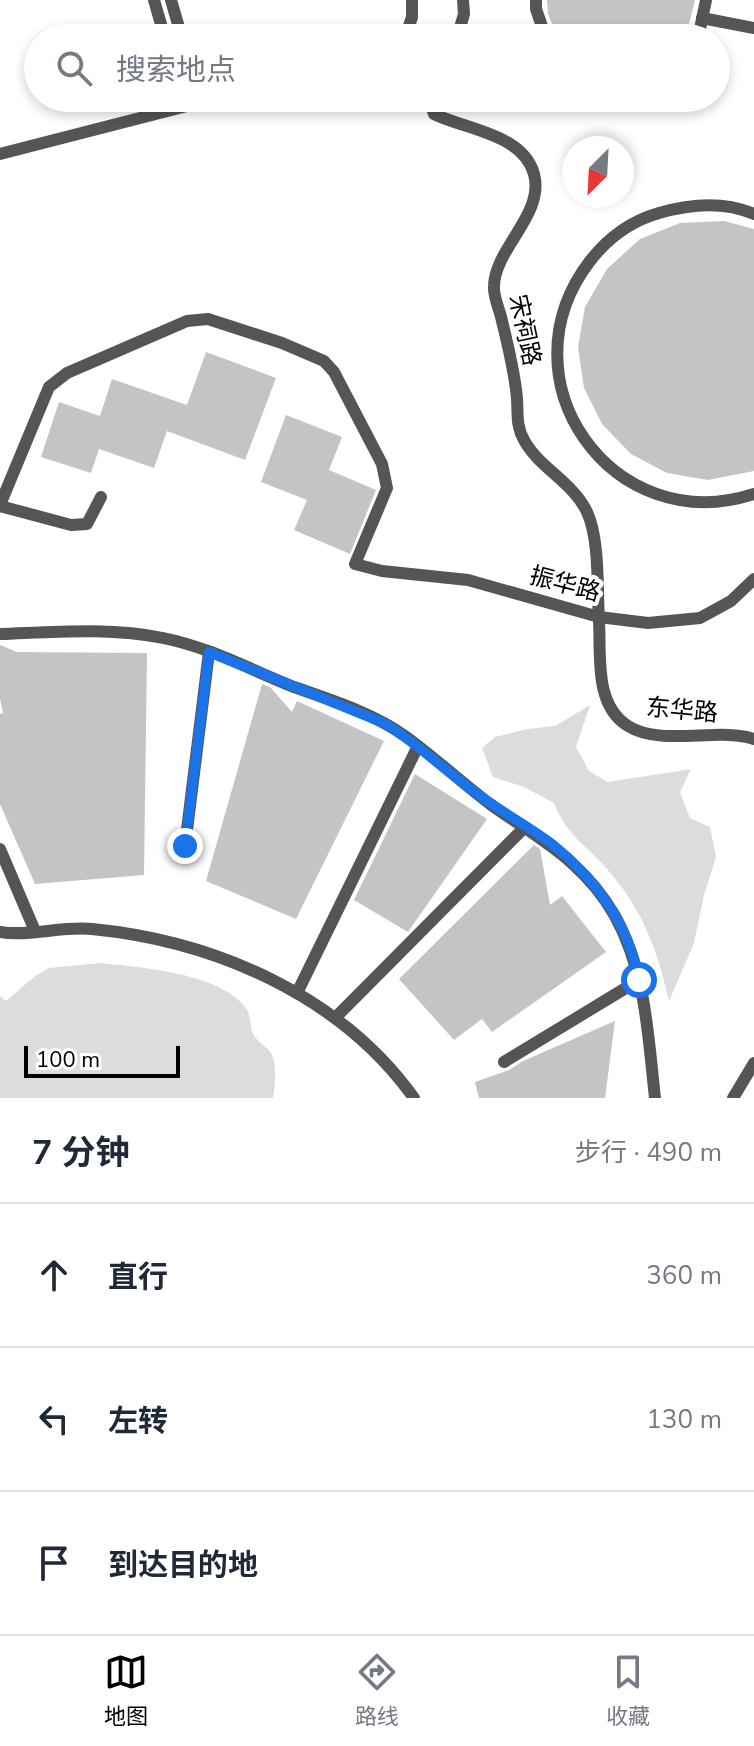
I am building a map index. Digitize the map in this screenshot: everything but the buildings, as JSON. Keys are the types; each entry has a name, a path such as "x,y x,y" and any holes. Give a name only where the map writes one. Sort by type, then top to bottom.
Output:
{"street":[{"path":"154,0 161,24"},
{"path":"171,0 178,24"},
{"path":"410,24 412,0"},
{"path":"461,24 463,0"},
{"path":"536,0 541,24"},
{"path":"700,24 706,0"},
{"path":"702,18 754,28"},
{"path":"0,154 149,112"},
{"name":"宋祠路","path":"433,112 513,145 525,155 534,174 537,194 497,273 494,287 509,352 520,432 524,441 573,490 588,514 595,552 599,617"},
{"path":"754,214 739,208 687,205 642,218 603,245 574,282 558,326 557,374 571,419 598,458 635,486 680,502 728,503 754,494"},
{"name":"振华路","path":"0,505 49,387 67,373 187,321 208,319 310,355 324,361 334,372 382,464 387,488 355,564 382,571 468,580 599,617 648,623 700,618 731,601 754,579"},
{"path":"0,505 71,525 87,524 101,497"},
{"name":"东华路","path":"599,617 602,676 608,707 629,727 659,735 754,739"},
{"path":"0,634 69,631 165,638 209,652 384,723 418,746 482,798 550,843 593,882 626,938 639,980 655,1098"},
{"path":"185,846 209,652"},
{"path":"297,993 418,746"},
{"path":"336,1017 525,827"},
{"path":"0,849 35,931"},
{"path":"0,932 73,927 145,936 250,969 336,1017 387,1065 414,1098"},
{"path":"504,1062 639,980"},
{"path":"733,1098 754,1063"}],"shaded area":[{"path":"590,705 576,747 589,771 608,782 691,769 680,792 690,818 710,827 716,857 694,943 669,1001 647,931 620,884 571,832 554,803 524,787 493,777 482,748 495,737 555,726"},
{"path":"100,963 199,979 234,996 248,1011 255,1037 269,1050 274,1060 273,1098 0,1098 0,996 6,1001 49,968"}],"route":[{"path":"185,846 209,652 384,723 404,735 492,805 550,843 593,882 614,914 633,955 639,980"}]}
